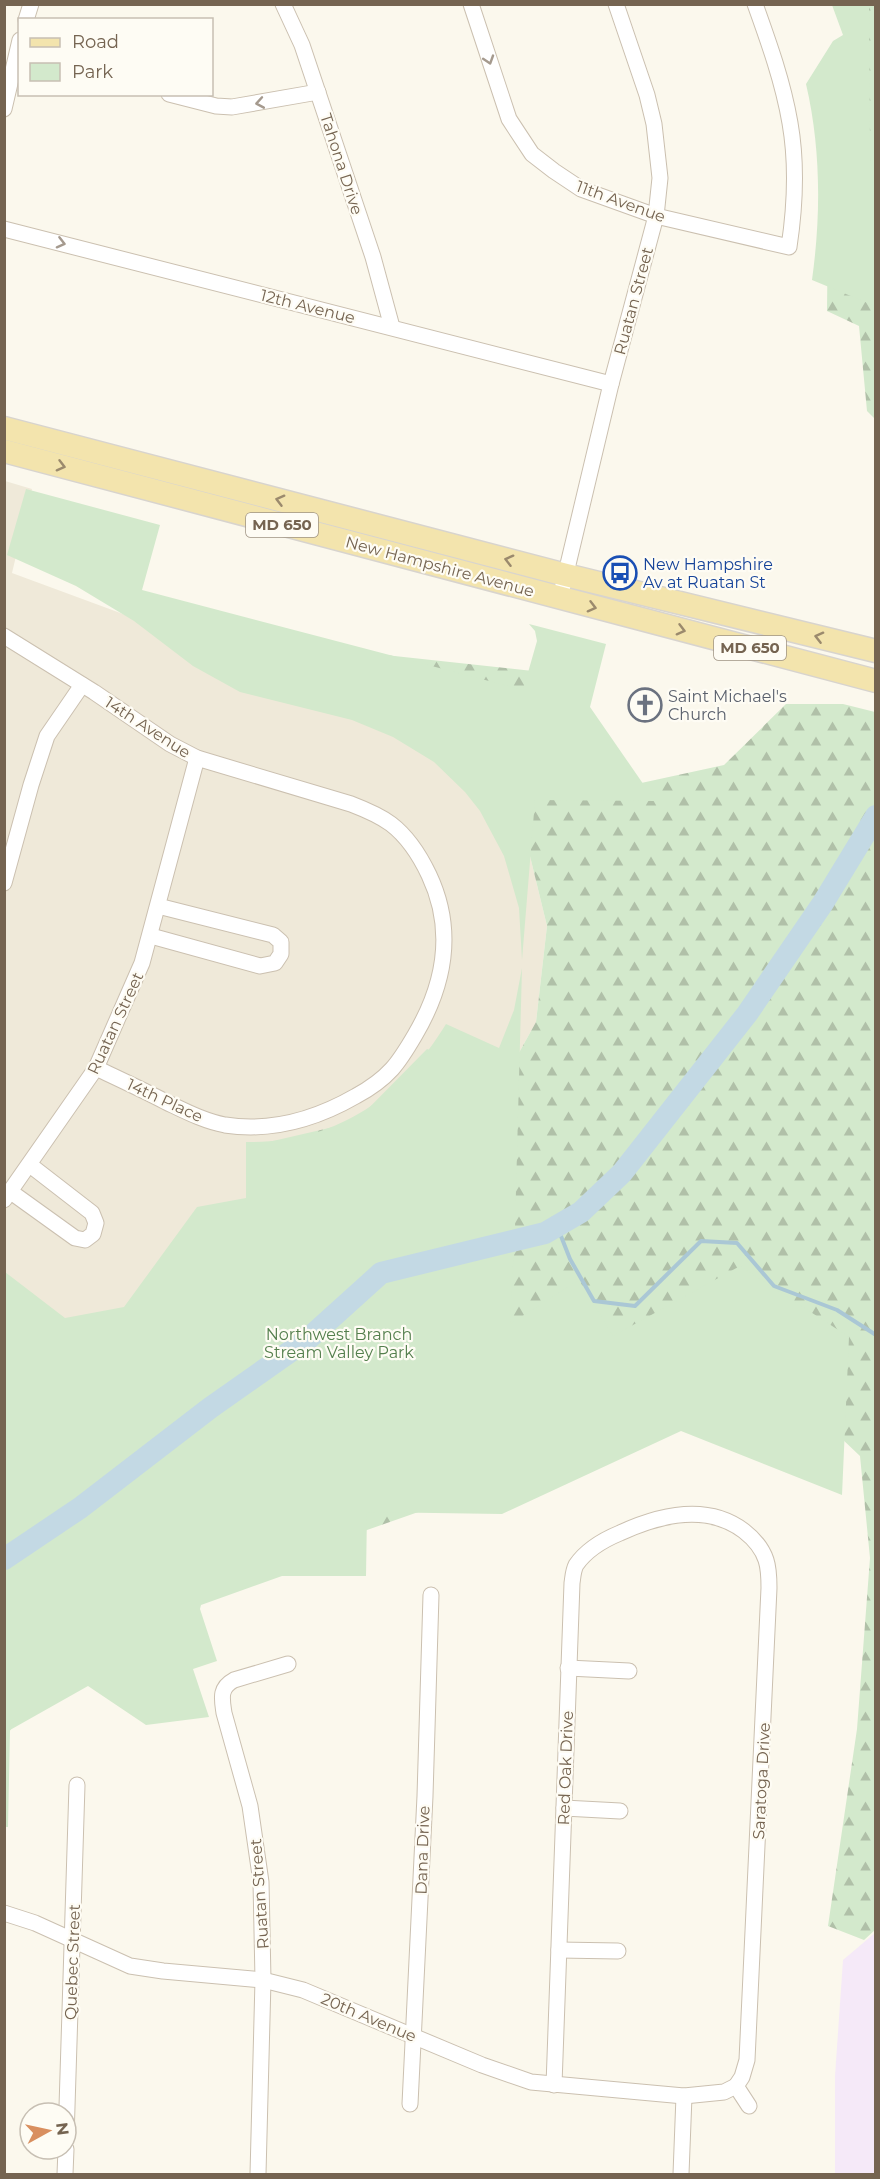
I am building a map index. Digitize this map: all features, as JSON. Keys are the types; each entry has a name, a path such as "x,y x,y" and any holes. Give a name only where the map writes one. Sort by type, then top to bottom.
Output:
{"main road":[{"name":"New Hampshire Avenue","path":"4,428 566,575 876,651"},
{"name":"New Hampshire Avenue","path":"4,451 876,681"}],"street":[{"name":"Tahona Drive","path":"283,4 302,45 318,92 373,257 392,327"},
{"name":"11th Avenue","path":"471,4 509,119 532,154 554,171 581,189 656,216 789,247 793,216 790,124 775,60 755,4"},
{"name":"Ruatan Street","path":"560,598 611,384 656,216 660,178 654,124 647,96 616,4"},
{"path":"4,109 15,49"},
{"path":"178,96 216,106 232,107 318,92"},
{"name":"12th Avenue","path":"4,229 611,384"},
{"name":"14th Avenue","path":"4,636 163,740 197,758 371,812"},
{"path":"4,883 47,736 82,685"},
{"name":"Ruatan Street","path":"30,1165 92,1213 96,1224 93,1234 85,1240 75,1238 8,1196 96,1068 142,963 197,758"},
{"name":"14th Place","path":"96,1068 202,1119 225,1125 245,1126 284,1124 324,1113 369,1089 391,1071 404,1055 434,998 443,966 444,930 438,900 424,864 411,844 391,824 371,812"},
{"path":"151,936 260,966 274,963 281,954 281,942 273,935 158,906"},
{"name":"Red Oak Drive","path":"554,2085 568,1668 572,1583 575,1568 593,1547 605,1539 648,1521 675,1515"},
{"name":"Saratoga Drive","path":"675,1515 704,1515 736,1525 759,1546 768,1568 767,1634 747,2060 742,2077 736,2086"},
{"name":"Dana Drive","path":"410,2104 431,1595"},
{"name":"Ruatan Street","path":"258,2175 263,1913 256,1840 250,1806 221,1698 228,1683 288,1664"},
{"path":"568,1668 629,1671"},
{"name":"Quebec Street","path":"67,2101 77,1785"},
{"path":"564,1808 620,1811"},
{"name":"20th Avenue","path":"4,1913 73,1939 116,1961 141,1968 263,1980 303,1990 531,2082 684,2096 723,2092 736,2086"},
{"path":"559,1950 618,1951"},
{"path":"736,2086 749,2106"},
{"path":"681,2175 684,2096"}],"shaded area":[{"path":"5,481 32,489 12,573 123,614 216,659 413,727 529,852 547,926 536,1022 506,1076 355,1122 261,1207 176,1302 5,1388"},
{"path":"875,1933 875,2174 835,2174 835,2076 843,1960"}],"green space":[{"path":"832,5 869,5 870,146 876,208 875,306 812,280 817,231 818,182 815,132 806,84 833,41 843,35"},
{"path":"855,5 875,5 875,419 867,411 859,326 827,311 828,221"},
{"path":"26,489 160,525 142,590 523,690 537,641 535,631 529,624 606,644 590,707 655,801 535,800 522,960 519,908 504,856 480,811 465,792 434,762 393,737 352,720 240,692 193,666 134,621 76,586 7,555"},
{"path":"339,650 551,673 632,785 724,765 786,704 843,704 875,712 875,1930 864,1940 828,1926 857,1729 870,1558 860,1456 801,1400 713,1364 424,1510 330,1543 202,1595 20,1716 5,1738 4,1388 92,1349 261,1207 260,1144 355,1122 427,1049 506,1076 536,1022 547,926 529,852"},
{"name":"Northwest Branch Stream Valley Park","path":"522,968 510,1324 579,1280 613,1336 740,1266 849,1337 842,1495 681,1431 502,1514 367,1512 366,1576 282,1576 201,1605 200,1609 217,1661 193,1669 209,1717 146,1725 88,1686 10,1730 8,1827 5,1827 5,1272 65,1318 124,1307 197,1207 246,1198 246,1142 309,1135 337,1125 362,1112 386,1095 408,1074 428,1051 446,1024 499,1048 514,1010"}],"waterway":[{"path":"4,1559 80,1508 210,1408 308,1339 381,1273 545,1233 581,1212 622,1173 747,1014 823,903 876,816"},
{"path":"557,1226 570,1259 594,1301 635,1306 701,1241 737,1243 774,1286 837,1310 876,1335"}],"place":[{"name":"New Hampshire Av at Ruatan St","path":"620,573"},
{"name":"Saint Michael's Church","path":"645,705"}]}
